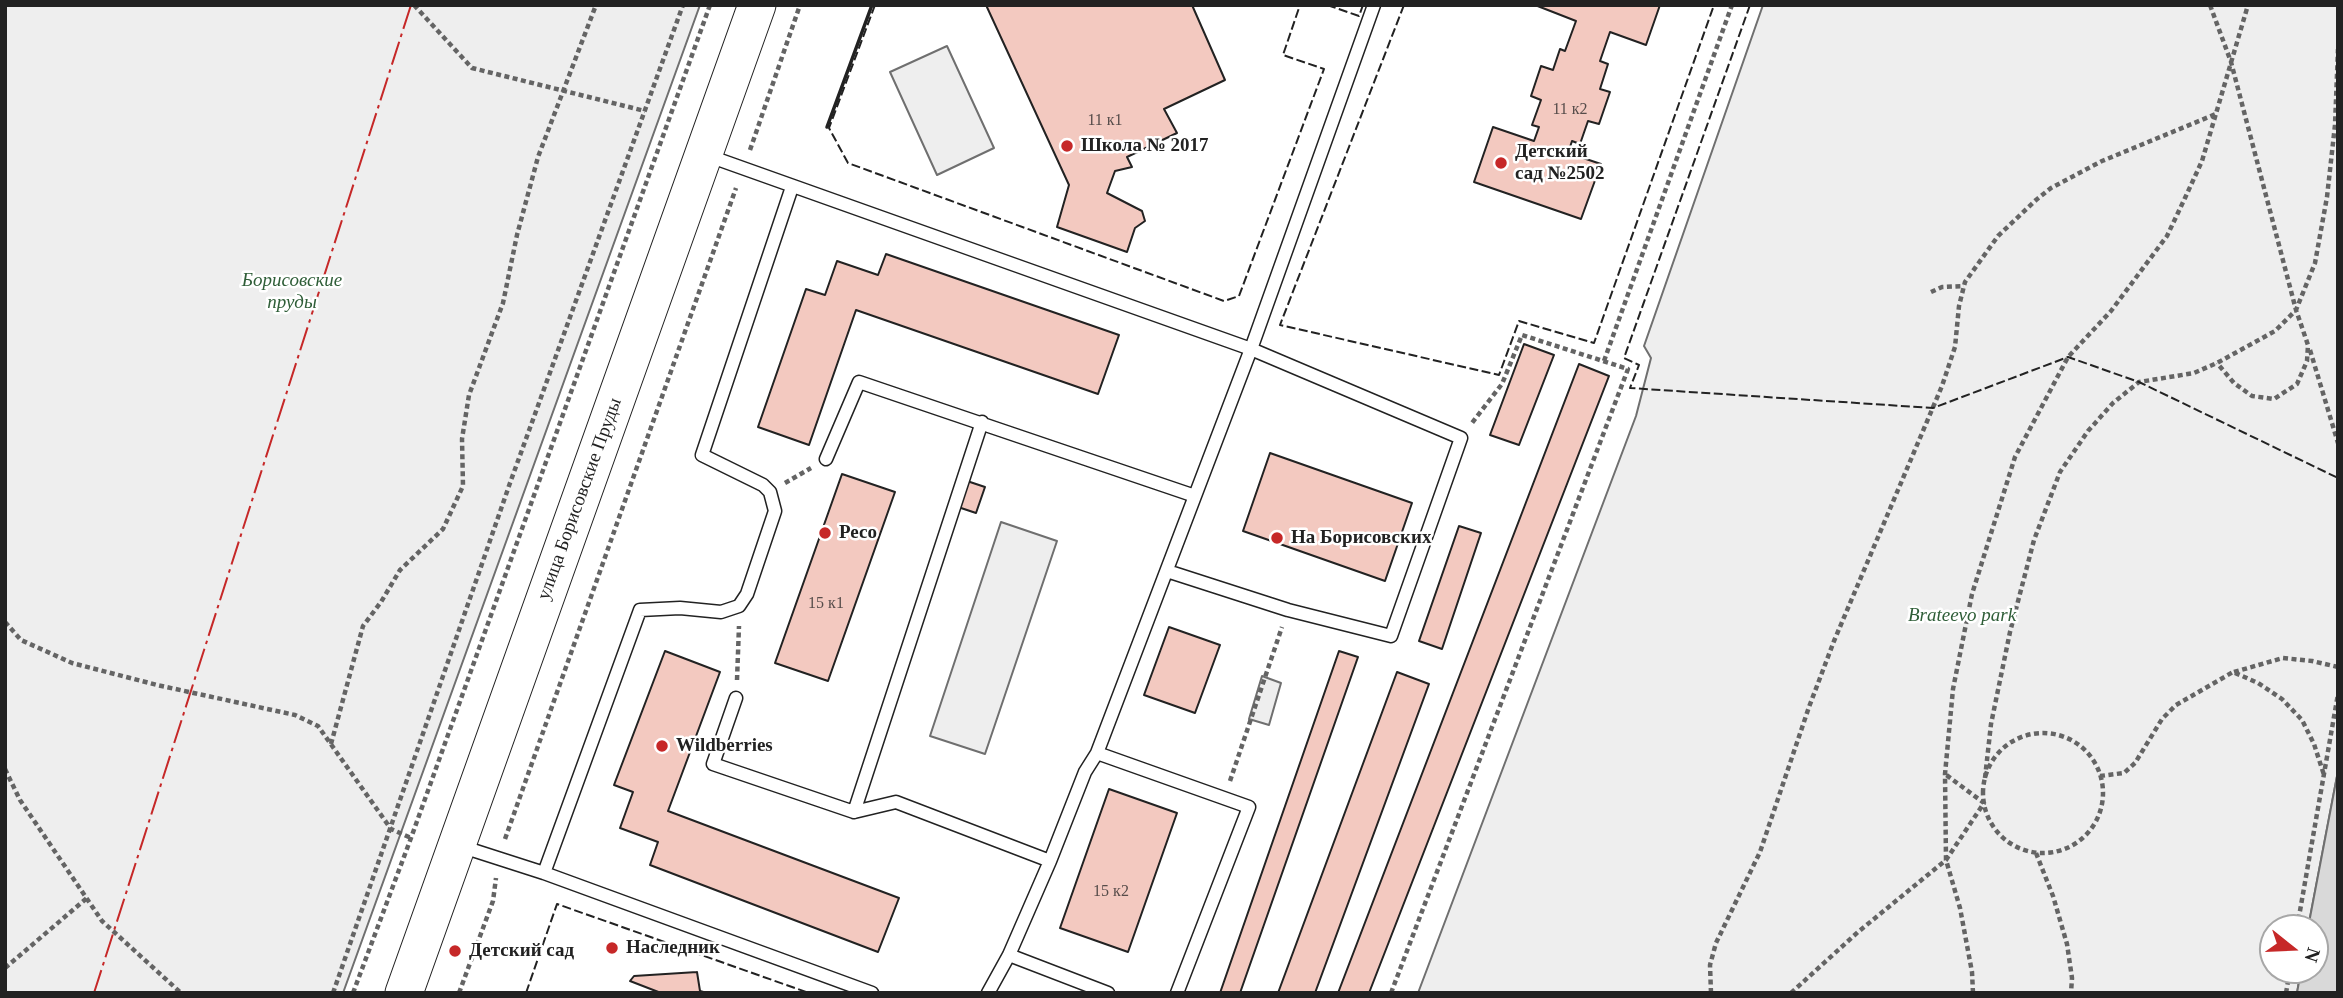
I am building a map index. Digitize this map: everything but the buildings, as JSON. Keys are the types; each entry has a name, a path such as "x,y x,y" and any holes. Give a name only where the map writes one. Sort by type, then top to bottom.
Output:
{"main road":[{"name":"улица Борисовские Пруды","path":"404,993 757,5"}],"lane":[{"path":"988,993 1009,955 1085,772 1097,753 1251,349 1374,5"},
{"path":"703,154 1251,349 1461,438 1391,636 1288,610 1167,571"},
{"path":"544,873 640,610 680,608 721,612 739,606 747,594 775,511 770,492 763,485 702,455 793,187"},
{"path":"826,458 859,382 1195,496"},
{"path":"854,812 982,422"},
{"path":"736,698 713,764 854,812 896,802 1050,861"},
{"path":"1097,753 1249,807 1177,993"},
{"path":"456,845 544,873 872,993"},
{"path":"1009,955 1108,993"}],"path":[{"path":"414,5 472,68 645,111"},
{"path":"331,744 363,626 400,570 443,529 463,486 462,439 469,396 503,303 517,234 538,158 596,5"},
{"path":"333,993 510,483 683,5"},
{"path":"353,993 710,5"},
{"path":"459,993 493,901 498,859 800,5"},
{"path":"1604,361 1732,5"},
{"path":"2210,5 2231,62 2296,310 2338,443"},
{"path":"1973,993 1972,972 1960,908 1946,860 1945,774 1953,689 1972,594 2015,457 2068,357 2111,311 2167,236 2202,161 2248,5"},
{"path":"1985,778 2000,751 2012,742 2042,733 2072,740 2094,762 2100,776 2102,805 2097,819 2089,832 2078,842 2050,853 2036,853 2022,850 2000,835 1992,825 1984,803 1985,778 1991,724 2010,632 2034,540 2060,472 2088,431 2113,403 2138,382 2194,373 2217,363 2275,331 2296,310 2315,263 2327,197 2335,125 2338,49"},
{"path":"1711,993 1710,965 1716,943 1760,852 1834,640 1942,386 1955,347 1964,286 1976,264 1998,236 2051,188 2102,161 2216,114"},
{"path":"1931,292 1942,287 1964,286"},
{"path":"1391,993 1628,369 1522,335 1502,384 1461,438"},
{"path":"2217,363 2234,383 2252,396 2274,399 2297,384 2307,361 2308,345"},
{"path":"770,492 826,458"},
{"path":"736,698 739,606"},
{"path":"1224,799 1288,610"},
{"path":"5,622 21,640 72,663 295,715 318,726 391,829 411,838"},
{"path":"2100,776 2124,773 2134,763 2162,719 2176,705 2233,672 2283,658 2312,660 2338,667"},
{"path":"2233,672 2258,683 2282,699 2302,720 2314,744 2324,775"},
{"path":"2299,914 2338,694"},
{"path":"5,769 20,800 102,921 181,993"},
{"path":"1945,774 1984,803"},
{"path":"1791,993 1858,932 1946,860 1984,803"},
{"path":"2036,853 2067,944 2072,978 2071,993"},
{"path":"5,968 87,898"}],"green space":[{"name":"Борисовские пруды","path":"5,5 700,5 343,993 5,993"},
{"name":"Brateevo park","path":"1763,5 2338,5 2338,771 2311,914 2259,914 2259,984 2299,984 2297,993 1418,993 1636,416 1651,358 1644,346"},
{"path":"947,46 994,148 937,175 890,72"},
{"path":"1001,522 1057,541 985,754 930,736"},
{"path":"1262,676 1281,683 1269,725 1249,719"}],"shaded area":[{"path":"2338,771 2338,993 2297,993 2299,984 2329,984 2329,914 2311,914"}],"fence":[{"path":"875,5 829,128 848,163 1224,301 1239,296 1324,69 1283,55 1300,5"},
{"path":"1327,5 1359,16 1363,5"},
{"path":"1404,5 1280,325 1499,375 1519,321 1594,343 1714,5"},
{"path":"1750,5 1624,358 1639,365 1630,388 1933,408 2068,357 2139,382 2338,478"},
{"path":"526,993 557,904 809,993"}],"wall":[{"path":"827,127 872,5"}],"power":[{"path":"94,993 411,5"}],"place":[{"name":"Школа № 2017","path":"1067,146"},
{"name":"Детский сад №2502","path":"1501,163"},
{"name":"Ресо","path":"825,533"},
{"name":"На Борисовских","path":"1277,538"},
{"name":"Wildberries","path":"662,746"},
{"name":"Наследник","path":"612,948"},
{"name":"Детский сад","path":"455,951"}]}
